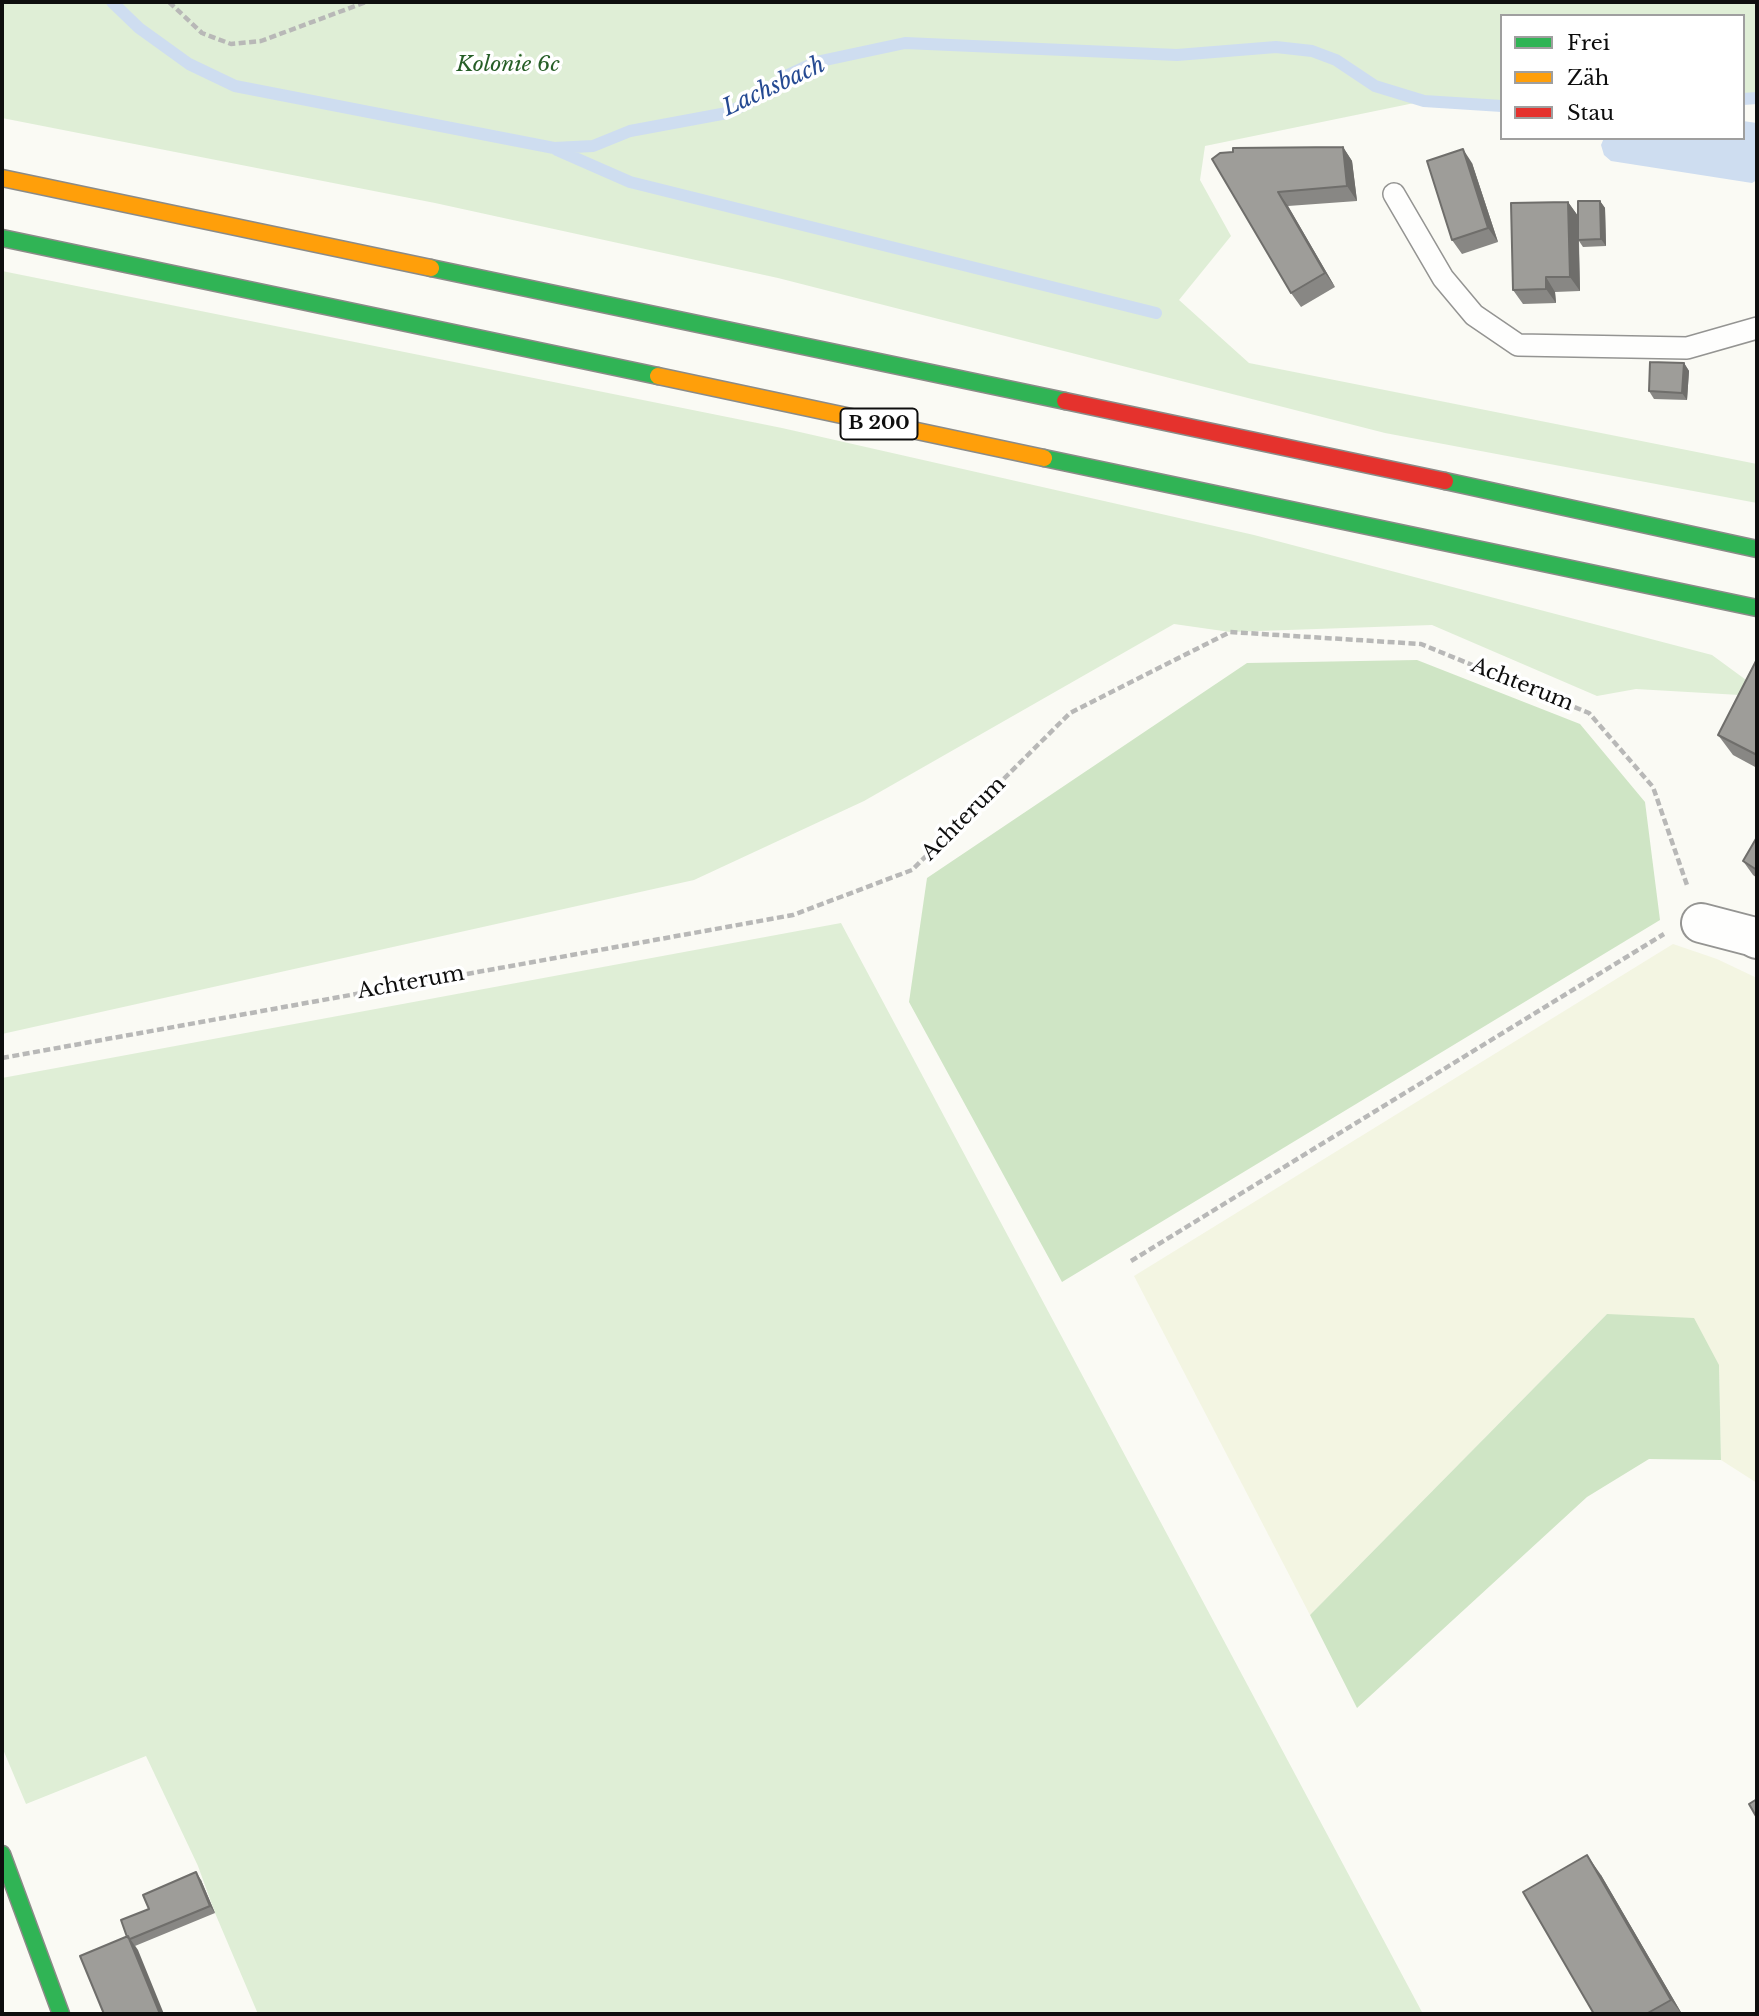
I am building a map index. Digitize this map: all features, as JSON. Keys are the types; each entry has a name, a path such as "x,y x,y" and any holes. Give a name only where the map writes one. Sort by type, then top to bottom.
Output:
{"main road":[{"path":"2,178 1281,446 1757,549"},
{"name":"B 200","path":"2,238 1757,608"},
{"path":"2,1854 61,2014"}],"street":[{"path":"1700,923 1757,939"}],"lane":[{"path":"1394,194 1443,278 1474,315 1518,345 1687,348 1757,328"}],"path":[{"path":"169,2 202,33 231,44 261,41 366,2"},
{"name":"Achterum","path":"2,1058 793,915 912,870 1070,713 1230,632 1421,644 1589,712 1653,787 1700,923"},
{"path":"1131,1261 1665,934 1700,923"}],"green space":[{"name":"Kolonie 6c","path":"2,2 1757,2 1757,98 1745,99 1745,14 1500,14 1500,106 1424,101 1205,146 1200,180 1231,236 1179,300 1249,363 1757,464 1757,503 1385,433 778,278 435,203 2,118"},
{"path":"2,271 782,428 1254,535 1712,655 1757,688 1757,696 1636,689 1597,696 1432,625 1230,632 1174,624 864,801 694,880 2,1034"},
{"path":"1417,660 1580,724 1645,802 1660,920 1062,1282 909,1002 927,878 1247,663"},
{"path":"841,923 1423,2014 258,2014 198,1866 146,1756 26,1804 2,1747 2,1078"},
{"path":"1673,944 1717,959 1757,978 1757,1483 1721,1460 1719,1365 1607,1314 1310,1615 1134,1276"},
{"path":"1607,1314 1694,1318 1719,1365 1721,1460 1649,1459 1587,1497 1357,1708 1310,1615"}],"water":[{"path":"1745,121 1757,123 1757,180 1752,183 1611,161 1604,155 1601,145 1603,140 1745,140"}],"building":[{"path":"1343,147 1347,186 1278,192 1325,273 1291,293 1212,159 1220,153 1233,152 1233,148"},
{"path":"1463,149 1488,228 1452,240 1427,161"},
{"path":"1578,201 1600,201 1601,239 1578,240"},
{"path":"1568,202 1570,277 1546,277 1546,289 1513,290 1511,203"},
{"path":"1650,362 1684,363 1682,393 1649,391"},
{"path":"1757,659 1757,755 1718,735"},
{"path":"1757,837 1757,870 1743,861"},
{"path":"1757,1799 1757,1818 1749,1804"},
{"path":"1587,1855 1671,2000 1646,2014 1594,2014 1523,1892"},
{"path":"196,1872 210,1906 130,1939 127,1937 121,1920 149,1909 143,1895"},
{"path":"128,1936 160,2014 104,2014 80,1956"}],"waterway":[{"name":"Lachsbach","path":"112,2 139,28 189,64 235,86 554,148 593,146 630,131 727,113 758,98 788,75 816,62 905,43 1177,55 1276,47 1312,51 1336,60 1375,86 1424,101 1500,106"},
{"name":"Lachsbach","path":"1745,99 1757,98"},
{"path":"557,150 630,182 1156,313"}],"traffic: fast":[{"path":"2,238 658,376"},
{"path":"431,268 1065,401"},
{"path":"1044,458 1757,608"},
{"path":"1445,481 1757,549"},
{"path":"2,1854 61,2014"}],"traffic: slow":[{"path":"2,178 431,268"},
{"path":"658,376 1044,458"}],"traffic: jam":[{"path":"1065,401 1445,481"}]}
